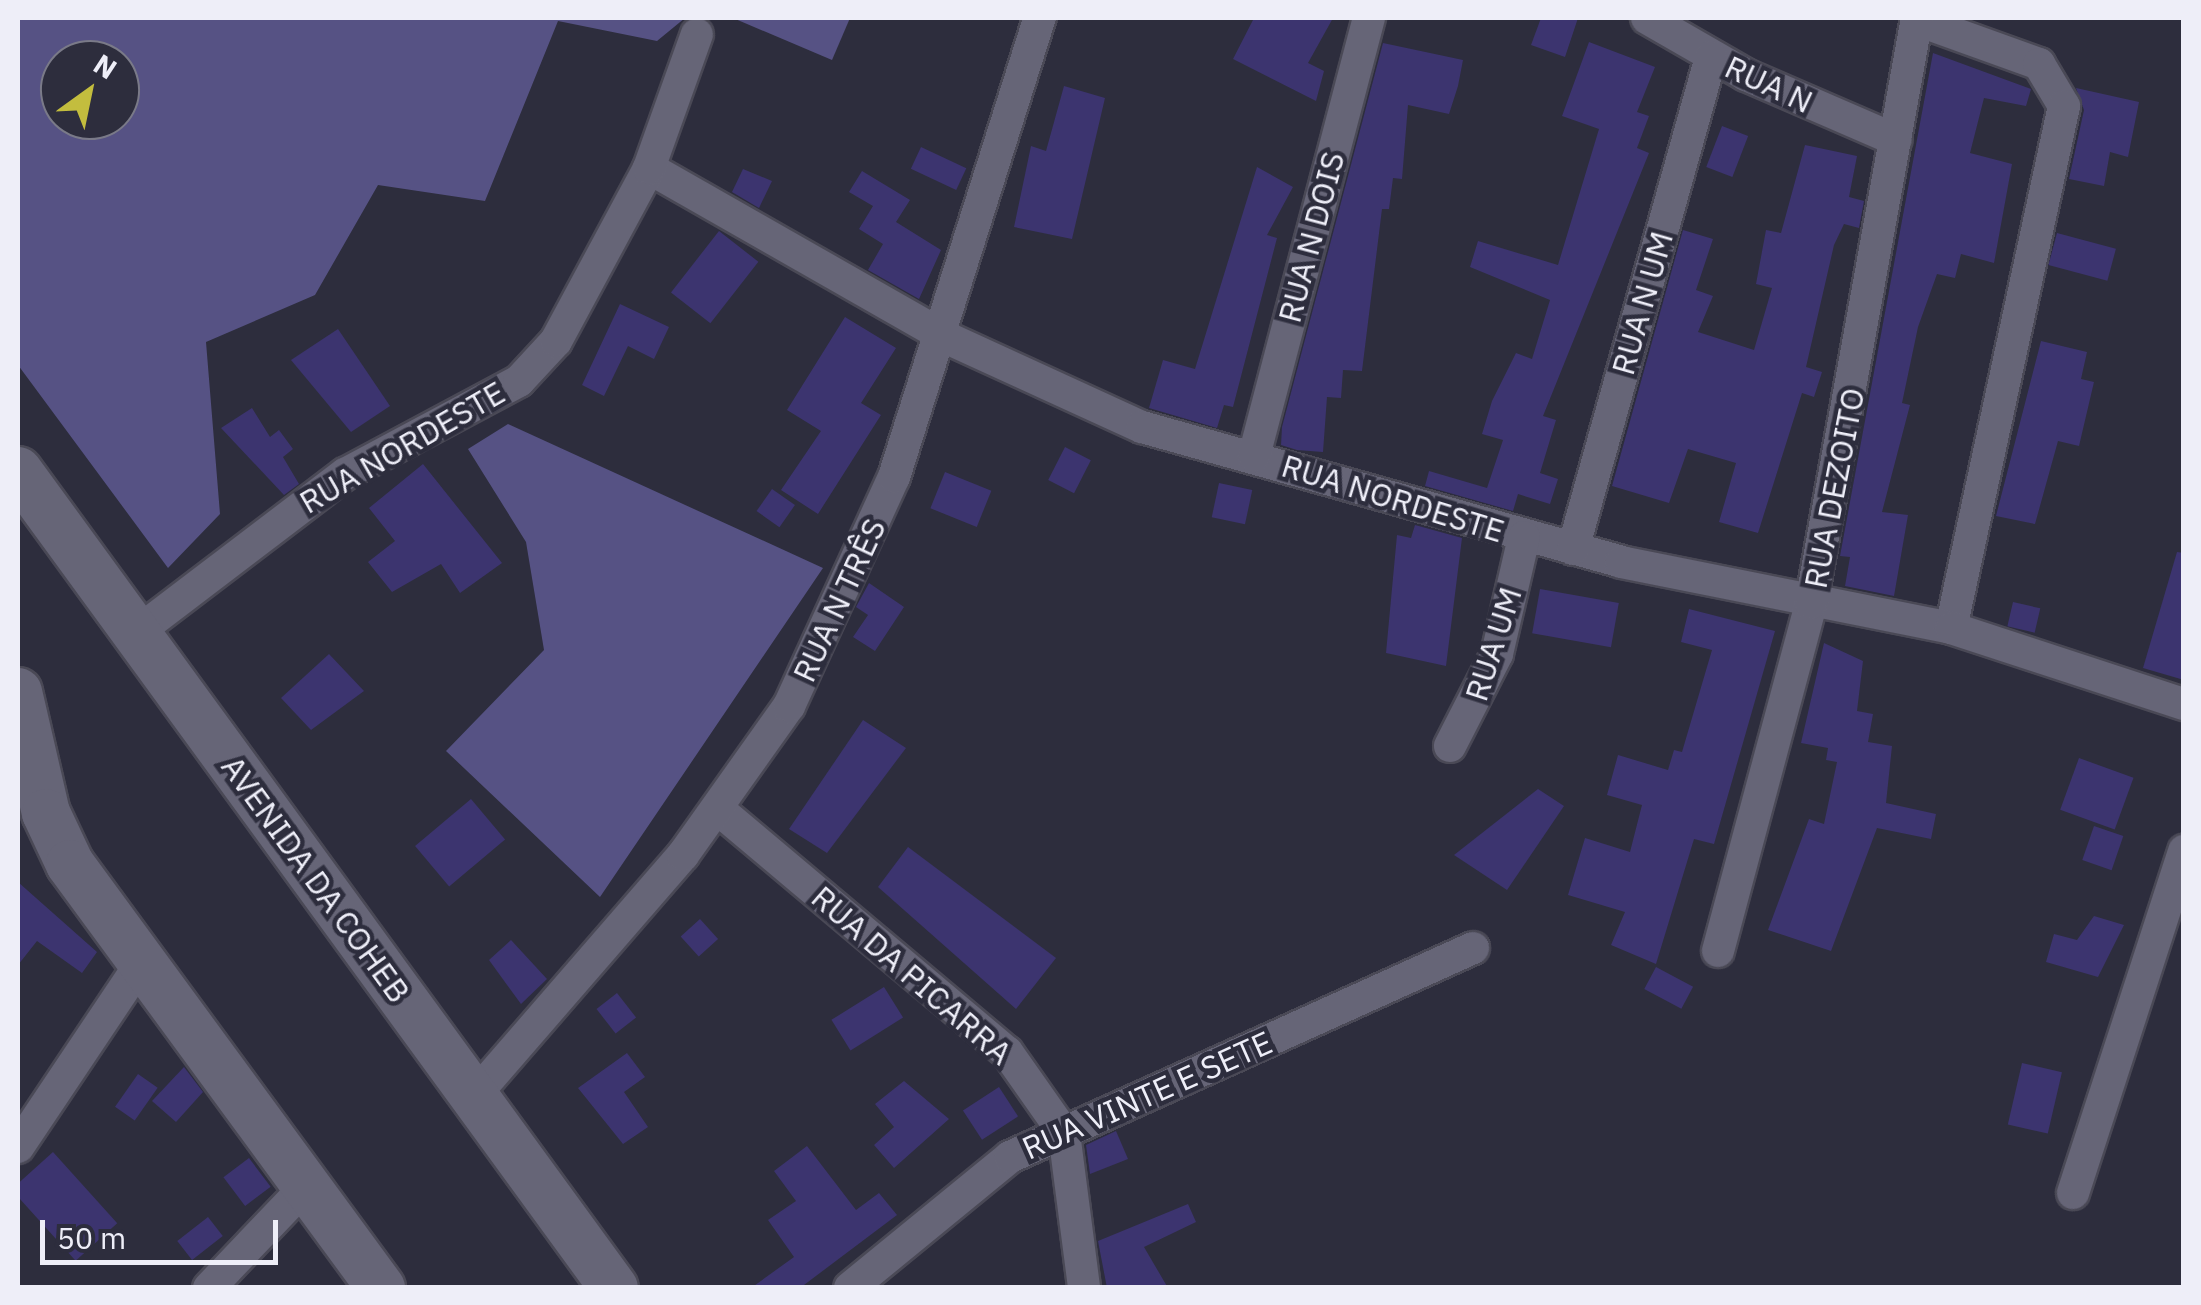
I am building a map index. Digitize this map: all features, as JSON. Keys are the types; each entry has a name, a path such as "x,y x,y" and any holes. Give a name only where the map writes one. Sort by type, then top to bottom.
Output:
{"main road":[{"name":"AVENIDA DA COHEB","path":"18,471 614,1288"},
{"path":"18,692 46,812 70,864 381,1288"}],"street":[{"name":"RUA N TRÊS","path":"475,1096 718,809 789,706 848,591 944,337 1040,18"},
{"name":"RUA N DOIS","path":"1254,456 1369,18"},
{"name":"RUA N","path":"1647,18 1711,57 1896,140"},
{"name":"RUA DEZOITO","path":"1718,951 1812,603 1917,19"},
{"path":"1917,19 2039,64 2064,106 1951,628"},
{"name":"RUA NORDESTE","path":"136,633 345,474 519,382 556,341 650,168 697,34"},
{"name":"RUA N UM","path":"1573,549 1711,57"},
{"name":"RUA NORDESTE","path":"650,168 944,337 1142,427 1254,456 1524,537 1812,603 1951,628 2184,704"},
{"name":"RUA UM","path":"1450,746 1497,654 1524,537"},
{"path":"18,808 70,864"},
{"name":"RUA DA PICARRA","path":"718,809 1008,1052 1064,1132 1084,1288"},
{"path":"2073,1193 2184,850"},
{"name":"RUA VINTE E SETE","path":"850,1288 1010,1156 1473,948"},
{"path":"18,1147 143,960"},
{"path":"210,1288 307,1185"}],"shaded area":[{"path":"18,18 685,18 657,41 558,21 485,201 378,185 315,295 206,342 220,514 168,568 18,365"},
{"path":"733,18 850,18 832,60"},
{"path":"508,424 823,568 600,897 446,751 544,650 526,542 468,449"}],"building":[{"path":"1254,18 1333,18 1308,63 1324,71 1316,101 1233,59"},
{"path":"1541,18 1578,18 1565,57 1531,45"},
{"path":"1589,42 1655,67 1637,112 1649,116 1637,148 1649,153 1543,416 1556,420 1540,473 1558,479 1550,504 1518,494 1513,511 1425,486 1429,471 1487,488 1503,440 1482,434 1492,401 1516,353 1532,359 1550,300 1470,267 1478,241 1558,265 1599,129 1562,116"},
{"path":"1383,43 1463,60 1458,86 1449,114 1408,105 1402,179 1393,178 1389,209 1382,209 1362,371 1343,370 1341,398 1327,397 1323,452 1297,450 1281,445 1282,427"},
{"path":"1933,53 2031,89 2026,106 1984,98 1970,153 2012,164 1994,263 1961,254 1955,278 1937,274 1918,327 1902,403 1910,405 1882,512 1908,515 1894,596 1845,586 1850,557 1840,556"},
{"path":"1064,86 1105,98 1072,239 1014,227 1031,146 1046,151"},
{"path":"2076,88 2139,102 2128,157 2110,152 2104,186 2069,179 2084,110"},
{"path":"1722,126 1748,136 1732,177 1706,167"},
{"path":"1805,145 1857,156 1849,197 1864,201 1859,228 1844,224 1834,245 1806,367 1822,372 1814,397 1802,393 1758,533 1719,522 1736,463 1688,449 1669,503 1612,486 1683,230 1713,239 1696,290 1713,296 1698,332 1754,350 1772,288 1756,284 1766,230 1781,233"},
{"path":"921,147 966,168 956,190 911,169"},
{"path":"1257,167 1293,187 1267,235 1277,238 1233,407 1224,405 1217,428 1149,408 1163,360 1195,369"},
{"path":"743,169 772,181 759,208 732,192"},
{"path":"862,171 910,200 896,222 941,250 919,299 868,270 883,244 859,229 873,206 849,192"},
{"path":"719,231 758,262 710,323 671,292"},
{"path":"2057,233 2116,249 2107,281 2048,265"},
{"path":"620,304 669,327 654,359 628,346 604,396 582,385"},
{"path":"845,317 896,348 861,403 881,415 818,514 781,490 821,431 787,410"},
{"path":"338,329 390,406 351,432 291,360"},
{"path":"2041,341 2087,352 2081,379 2094,382 2079,446 2058,441 2035,524 1996,516"},
{"path":"252,408 270,437 279,430 293,449 283,457 299,484 284,495 221,428"},
{"path":"1065,447 1091,460 1074,493 1048,480"},
{"path":"423,464 502,563 460,593 441,564 392,592 368,562 395,541 369,508"},
{"path":"945,472 991,491 977,527 930,508"},
{"path":"1219,483 1252,490 1245,524 1212,517"},
{"path":"772,489 795,505 779,527 757,511"},
{"path":"1415,525 1462,538 1446,666 1386,653 1397,535 1411,538"},
{"path":"2177,552 2184,553 2184,680 2143,668"},
{"path":"869,583 904,607 875,651 853,637 868,615 856,607"},
{"path":"1540,589 1619,603 1611,647 1532,633"},
{"path":"2013,602 2040,608 2035,633 2007,626"},
{"path":"1689,609 1775,631 1714,844 1694,839 1656,964 1611,945 1625,912 1568,895 1585,838 1630,852 1642,805 1607,795 1618,755 1668,770 1674,750 1682,752 1712,650 1681,642"},
{"path":"1824,643 1863,661 1857,711 1873,714 1868,742 1892,746 1886,803 1936,814 1931,839 1877,828 1831,951 1768,930 1809,819 1824,824 1837,762 1826,760 1828,748 1801,743"},
{"path":"329,654 364,691 311,730 281,698"},
{"path":"863,720 906,748 827,853 789,829"},
{"path":"2079,758 2134,778 2115,830 2060,810"},
{"path":"1538,789 1564,806 1507,890 1454,855"},
{"path":"471,799 505,840 449,887 415,846"},
{"path":"2094,826 2123,836 2112,870 2082,860"},
{"path":"908,847 1056,958 1016,1009 878,887"},
{"path":"18,882 97,952 82,973 37,941 18,965"},
{"path":"2094,916 2124,925 2098,977 2046,962 2054,934 2077,940"},
{"path":"700,919 718,939 699,956 681,936"},
{"path":"511,940 547,979 521,1004 489,960"},
{"path":"1656,967 1693,987 1681,1009 1644,989"},
{"path":"884,987 903,1018 850,1050 831,1020"},
{"path":"617,993 636,1017 616,1033 597,1009"},
{"path":"627,1053 645,1077 624,1092 648,1127 623,1144 578,1088"},
{"path":"2022,1063 2062,1072 2048,1134 2008,1124"},
{"path":"184,1067 203,1092 176,1122 152,1101"},
{"path":"138,1074 158,1088 135,1121 115,1107"},
{"path":"904,1081 949,1119 894,1168 874,1145 894,1127 875,1104"},
{"path":"999,1087 1018,1116 982,1140 963,1110"},
{"path":"1116,1131 1128,1159 1090,1174 1086,1145"},
{"path":"807,1146 856,1210 879,1193 897,1215 800,1288 751,1288 794,1257 768,1220 796,1201 774,1171"},
{"path":"53,1152 117,1223 76,1261 18,1197 18,1184"},
{"path":"249,1158 271,1187 245,1206 223,1177"},
{"path":"1188,1204 1196,1222 1144,1247 1168,1288 1107,1288 1098,1241"},
{"path":"208,1217 223,1236 192,1260 177,1241"}]}
